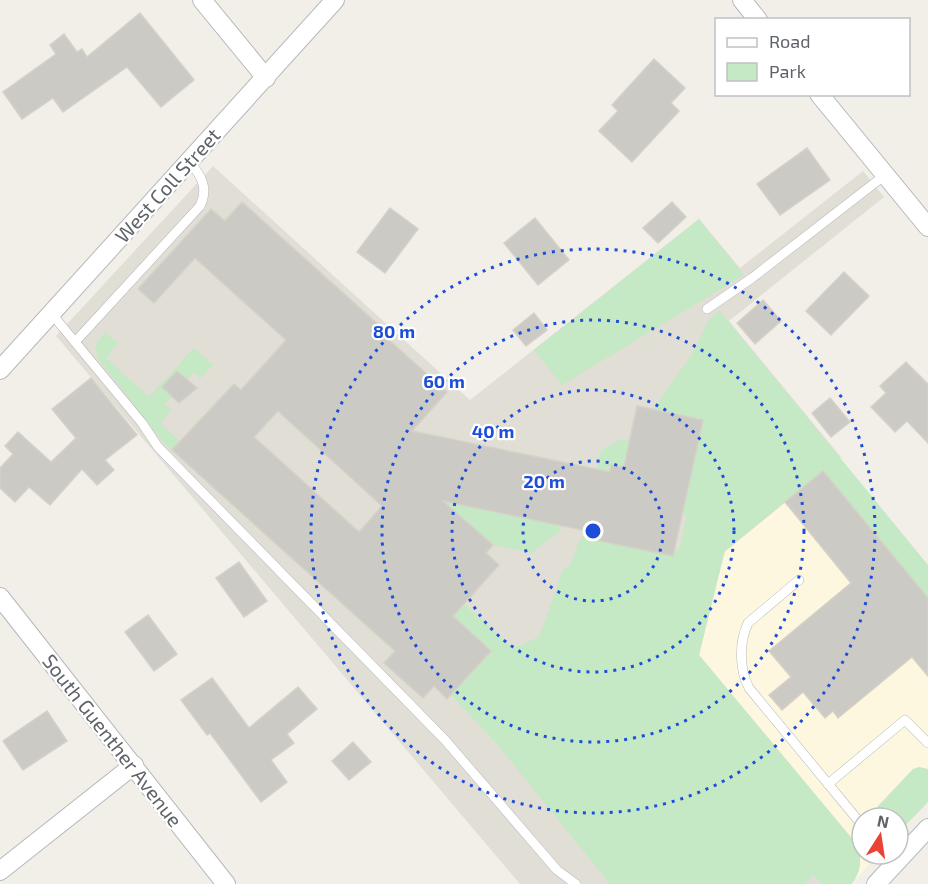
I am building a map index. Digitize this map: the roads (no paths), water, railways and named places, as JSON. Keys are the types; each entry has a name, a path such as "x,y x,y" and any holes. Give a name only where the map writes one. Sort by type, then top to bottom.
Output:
{"street":[{"path":"202,0 266,78"},
{"name":"West Coll Street","path":"0,370 335,0"},
{"path":"742,0 756,18"},
{"path":"821,96 928,227"},
{"name":"South Guenther Avenue","path":"0,597 226,884"},
{"path":"0,871 134,765"},
{"path":"910,843 928,828"},
{"path":"876,884 886,866"}],"lane":[{"path":"75,342 200,206 203,195 202,176 188,161"},
{"path":"707,309 752,278 885,175"},
{"path":"51,313 142,423 158,447 445,740 557,870 576,884"},
{"path":"799,580 748,623 745,630 742,671 749,688 850,811"},
{"path":"828,784 906,720 928,743"}]}
